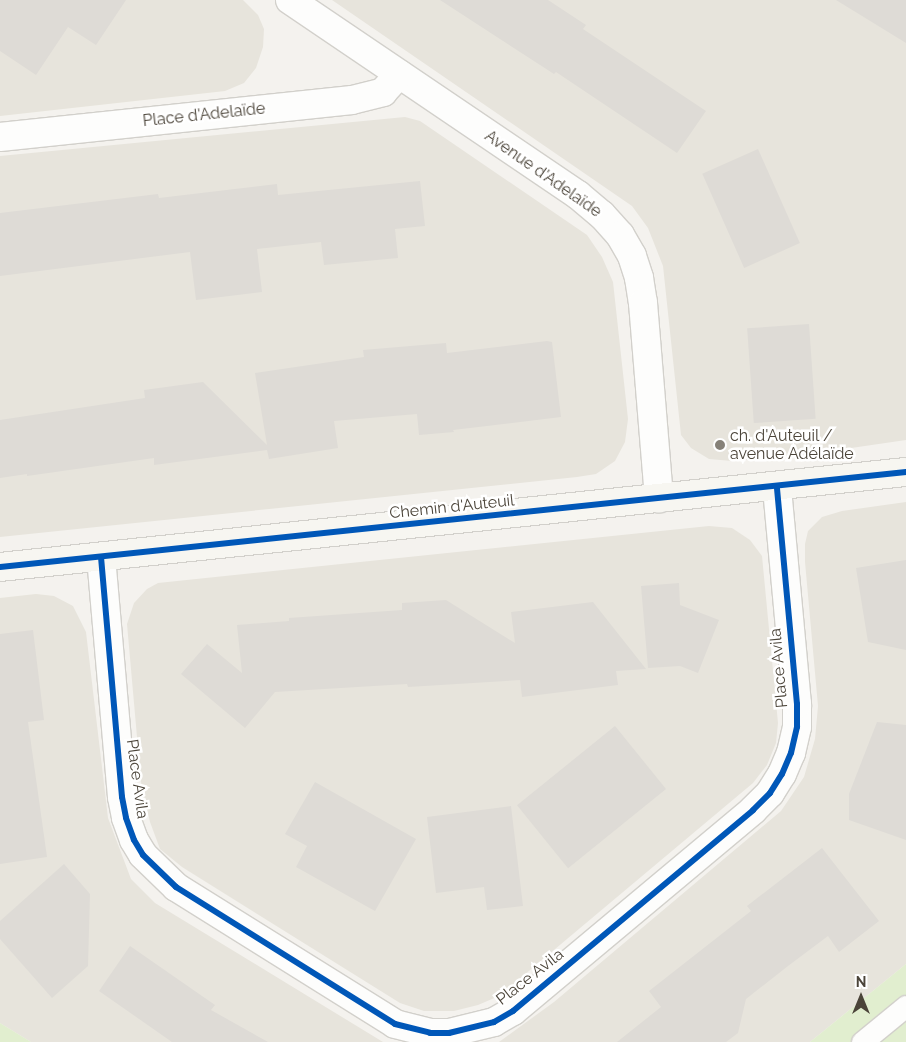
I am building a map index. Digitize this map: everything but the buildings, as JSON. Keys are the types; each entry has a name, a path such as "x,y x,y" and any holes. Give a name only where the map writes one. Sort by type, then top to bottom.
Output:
{"street":[{"name":"Avenue d'Adelaïde","path":"290,0 578,195 602,215 620,235 632,256 640,286 659,498"},
{"name":"Place d'Adelaïde","path":"0,137 352,100 383,92 399,74"},
{"name":"Chemin d'Auteuil","path":"0,567 906,472"},
{"name":"Place Avila","path":"101,557 122,797 126,818 134,840 143,855 176,887 395,1024 412,1030 448,1033 494,1022 513,1011 753,810 770,793 782,774 791,752 797,727 797,704 777,487"}],"lane":[{"path":"862,1042 906,1006"}],"shaded area":[{"path":"0,0 243,0 258,15 264,29 263,47 256,68 244,83 225,91 0,116"},
{"path":"332,0 906,0 906,440 810,454 732,461 709,459 691,448 681,435 663,266 648,228 632,206"},
{"path":"405,117 420,121 587,235 602,257 613,282 628,419 625,442 615,461 596,474 577,477 0,537 0,156"},
{"path":"906,502 906,964 810,1042 499,1042 554,1002 781,811 804,777 815,739 818,706 805,562 805,544 808,531 822,517 842,511"},
{"path":"709,526 732,528 750,540 762,556 778,723 776,743 767,765 753,783 499,996 478,1005 454,1011 424,1011 400,1003 182,867 160,849 150,822 141,782 127,624 134,603 147,589 158,583"},
{"path":"36,594 54,596 73,606 86,632 108,818 131,879 155,903 383,1042 31,1042 0,1023 0,598"}],"green space":[{"path":"906,964 906,1042 810,1042"},
{"path":"0,1023 31,1042 0,1042"}],"cycle path":[{"path":"0,567 906,472"},
{"path":"101,557 122,797 126,818 134,840 143,855 176,887 395,1024 430,1033 449,1033 494,1022 513,1011 753,810 770,793 782,774 791,753 797,727 797,704 777,487"}],"place":[{"name":"ch. d'Auteuil / avenue Adélaïde","path":"720,445"}]}
